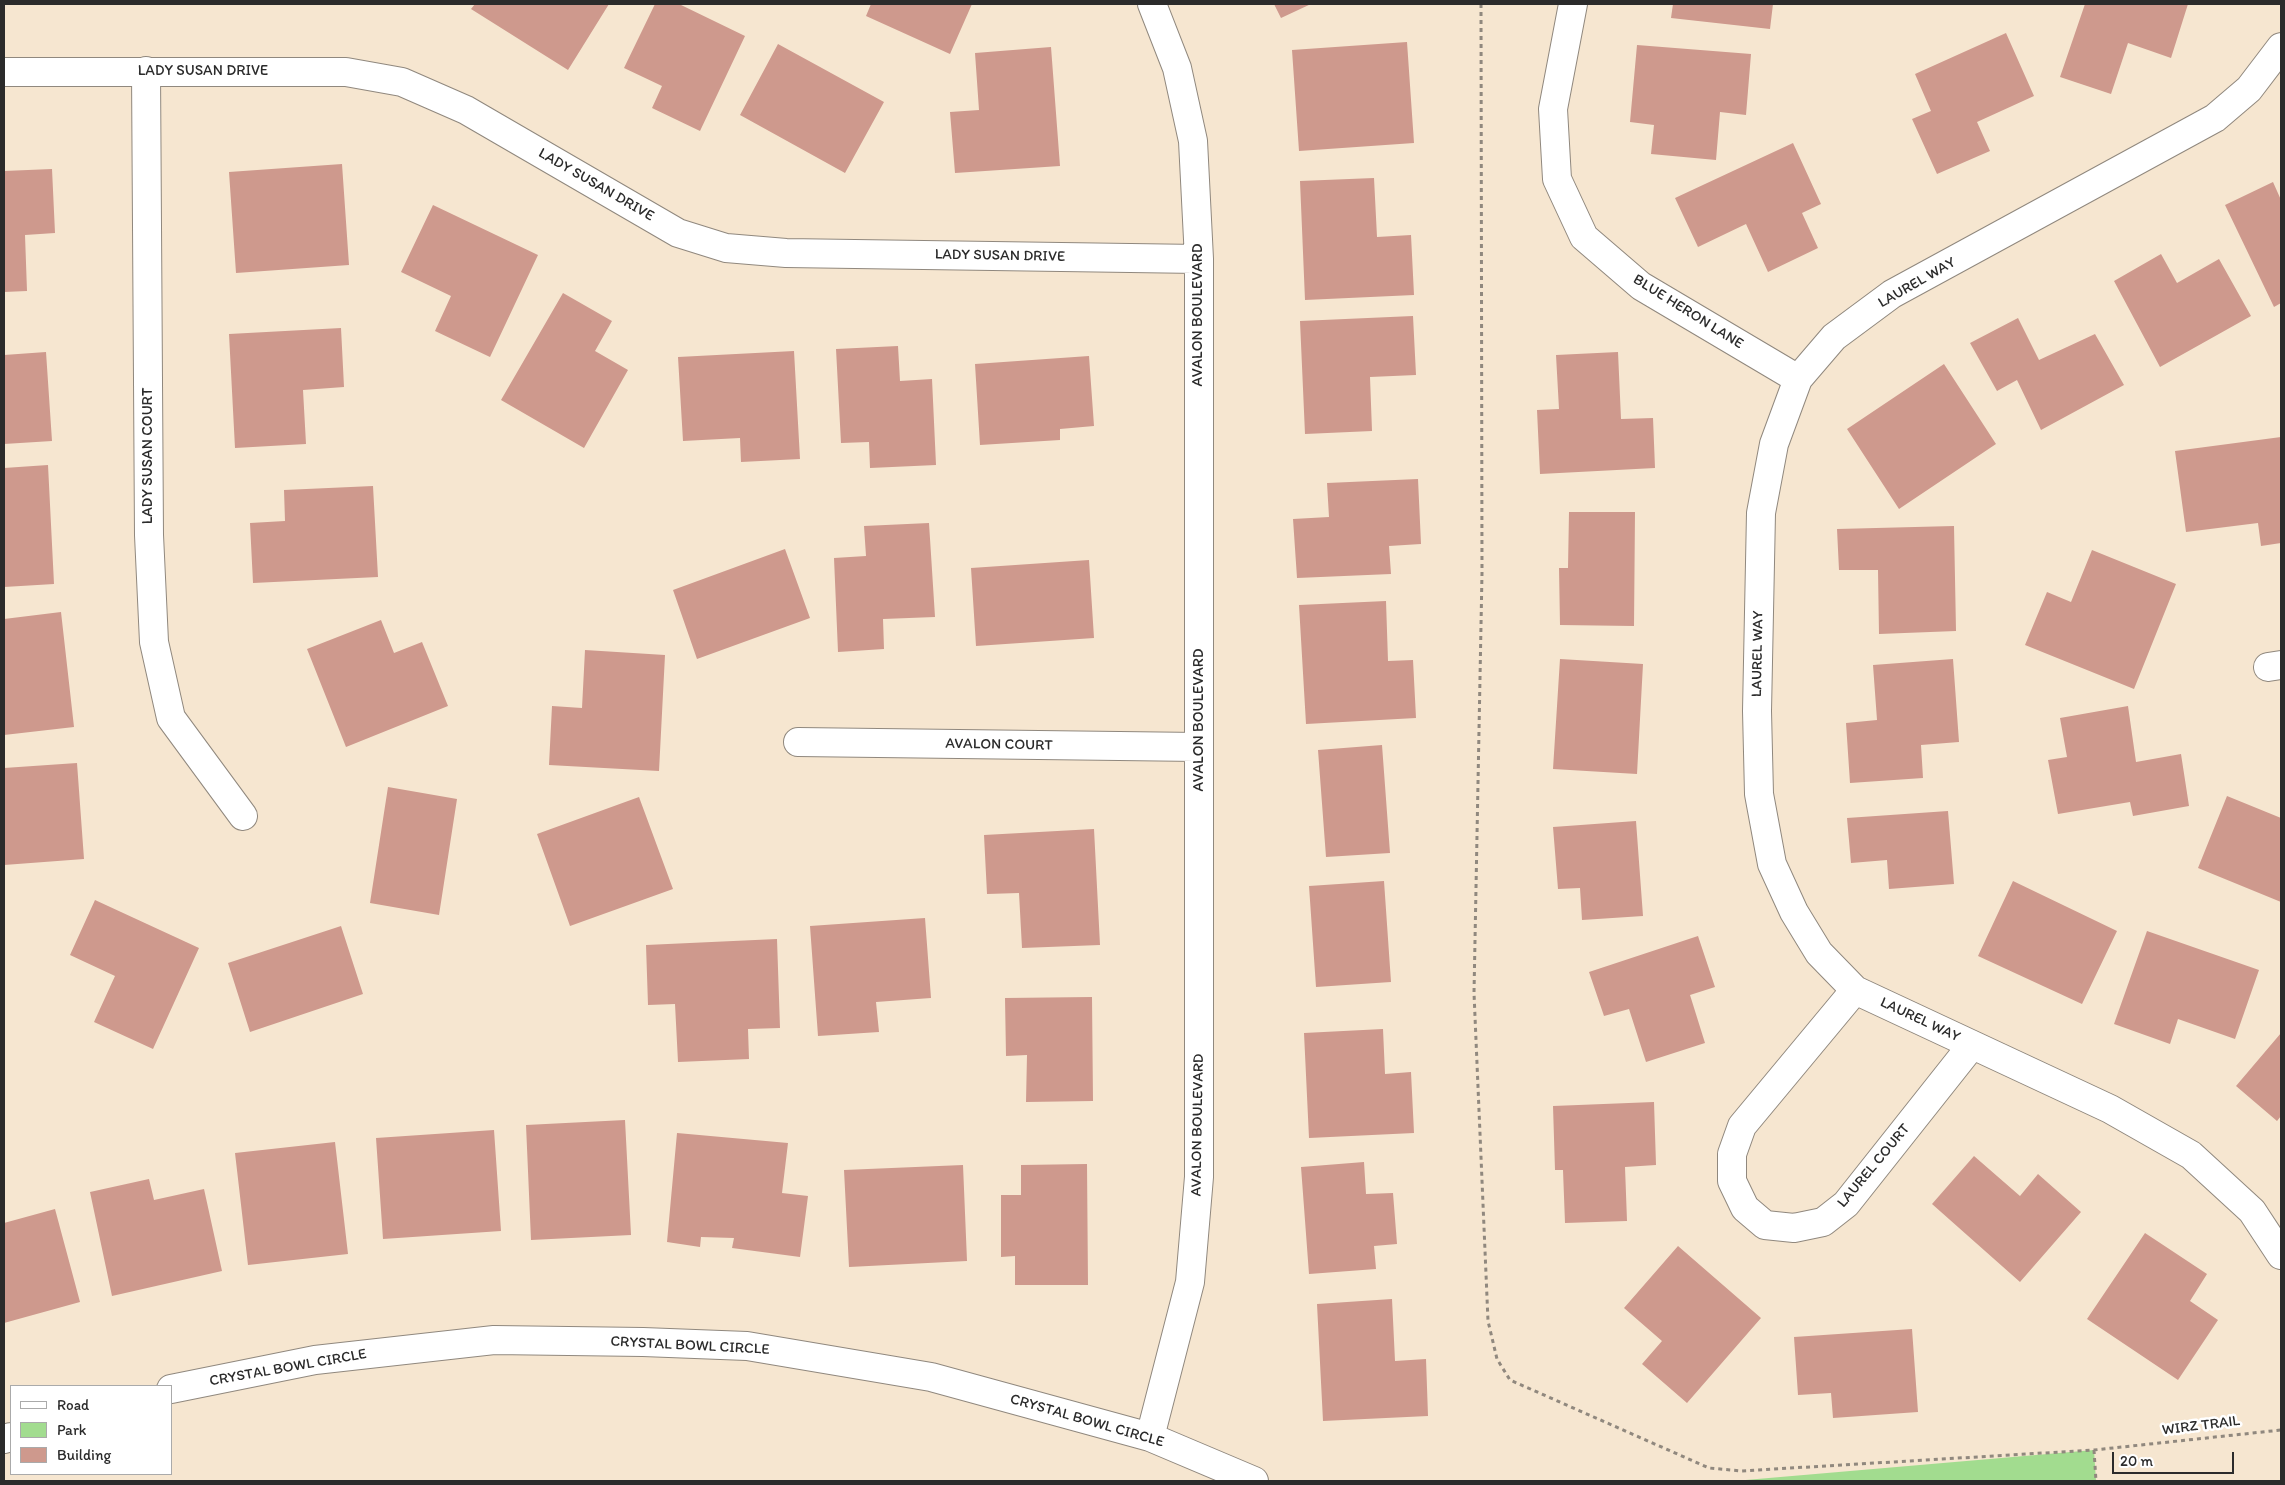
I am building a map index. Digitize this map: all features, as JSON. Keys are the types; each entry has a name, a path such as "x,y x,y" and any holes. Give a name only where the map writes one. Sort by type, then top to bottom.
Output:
{"street":[{"name":"AVALON BOULEVARD","path":"1150,1437 1190,1282 1199,1177 1199,259 1194,141 1177,68 1152,4"},
{"name":"BLUE HERON LANE","path":"1573,4 1553,109 1557,179 1584,237 1641,286 1798,379"},
{"name":"LAUREL WAY","path":"2278,58 2248,89 2214,118 1892,294 1834,337 1798,379 1774,444 1761,513 1757,711 1759,794 1772,864 1794,912 1819,953 1855,990 2110,1109 2191,1155 2252,1210 2281,1255"},
{"name":"LADY SUSAN COURT","path":"146,71 149,535 154,642 171,718 243,816"},
{"name":"LADY SUSAN DRIVE","path":"4,72 346,72 402,82 466,110 678,232 726,248 786,253 1199,259"},
{"name":"AVALON COURT","path":"798,742 1199,747"},
{"name":"LAUREL COURT","path":"1855,990 1742,1126 1732,1154 1732,1182 1745,1208 1765,1225 1794,1228 1823,1222 1846,1204 1972,1045"},
{"name":"CRYSTAL BOWL CIRCLE","path":"172,1389 315,1360 494,1340 643,1342 747,1346 931,1377 1150,1437 1254,1481"}],"path":[{"name":"WIRZ TRAIL","path":"1481,4 1482,573 1474,994 1488,1321 1496,1360 1510,1380 1709,1468 1741,1471 2094,1450 2281,1430"},
{"path":"2094,1450 2096,1481"}],"green space":[{"path":"2094,1450 2096,1481 1734,1481"}],"building":[{"path":"475,4 609,4 568,70 471,9"},
{"path":"655,4 679,4 745,36 700,131 652,108 662,86 624,68"},
{"path":"871,4 972,4 950,54 866,16"},
{"path":"1274,4 1311,4 1281,18"},
{"path":"1673,4 1773,4 1770,29 1671,18"},
{"path":"2085,4 2188,4 2171,58 2128,43 2111,94 2060,77"},
{"path":"2006,33 2034,96 1977,122 1990,151 1937,174 1912,119 1931,111 1915,74"},
{"path":"1407,42 1414,143 1299,151 1292,50"},
{"path":"778,44 884,102 845,173 740,115"},
{"path":"1637,45 1751,54 1746,115 1720,112 1716,160 1651,154 1654,125 1630,122"},
{"path":"1051,47 1060,166 955,173 950,112 979,110 975,53"},
{"path":"1793,143 1821,204 1802,213 1818,248 1768,272 1746,224 1698,247 1675,198"},
{"path":"342,164 349,265 236,273 229,172"},
{"path":"52,169 55,233 25,235 27,291 4,292 4,171"},
{"path":"1374,178 1377,237 1411,235 1414,295 1305,300 1300,181"},
{"path":"2273,182 2281,200 2281,303 2274,307 2225,205"},
{"path":"433,205 538,255 490,357 435,331 451,296 401,272"},
{"path":"2161,254 2177,283 2219,259 2251,316 2160,367 2114,281"},
{"path":"563,293 612,321 595,351 628,370 584,448 501,400"},
{"path":"1413,316 1416,375 1370,377 1372,431 1305,434 1300,321"},
{"path":"2018,318 2039,360 2095,334 2124,385 2041,430 2017,380 1997,391 1970,343"},
{"path":"341,328 344,387 303,390 306,444 235,448 229,334"},
{"path":"898,346 900,381 932,379 936,465 870,468 869,442 841,443 836,349"},
{"path":"794,351 800,459 741,462 740,438 683,441 678,357"},
{"path":"46,352 52,441 4,444 4,355"},
{"path":"1618,352 1621,419 1653,418 1655,468 1540,474 1537,410 1559,409 1556,355"},
{"path":"1089,356 1094,426 1060,429 1060,440 980,445 975,364"},
{"path":"1944,364 1996,444 1899,509 1847,429"},
{"path":"2281,437 2281,543 2261,546 2258,523 2186,532 2175,451"},
{"path":"48,465 54,584 4,587 4,468"},
{"path":"1418,479 1421,544 1389,546 1391,574 1297,578 1293,519 1329,517 1327,483"},
{"path":"373,486 378,577 253,583 250,523 285,521 284,490"},
{"path":"1569,512 1635,512 1634,626 1560,625 1559,568 1568,568"},
{"path":"929,523 935,617 883,619 884,649 838,652 834,558 866,556 864,526"},
{"path":"1954,526 1956,631 1879,634 1878,570 1839,570 1837,529"},
{"path":"785,549 810,618 697,659 673,590"},
{"path":"2092,550 2176,584 2134,689 2025,645 2047,592 2071,602"},
{"path":"1089,560 1094,638 976,646 971,568"},
{"path":"1386,601 1388,661 1413,660 1416,718 1306,724 1299,605"},
{"path":"61,612 74,727 4,735 4,619"},
{"path":"381,620 394,653 422,642 448,706 346,747 307,649"},
{"path":"585,650 665,655 659,771 549,765 552,706 582,708"},
{"path":"1560,659 1643,664 1637,774 1553,769"},
{"path":"1953,659 1959,742 1921,745 1923,778 1850,783 1846,723 1877,720 1873,665"},
{"path":"2128,706 2136,762 2181,754 2189,806 2133,816 2130,802 2058,814 2048,760 2067,757 2060,718"},
{"path":"1382,745 1390,853 1326,857 1318,750"},
{"path":"77,763 84,859 4,865 4,768"},
{"path":"388,787 457,799 439,915 370,903"},
{"path":"2227,796 2281,818 2281,902 2198,868"},
{"path":"639,797 673,889 570,926 537,834"},
{"path":"1948,811 1954,884 1889,889 1887,860 1851,863 1847,818"},
{"path":"1636,821 1643,916 1582,920 1580,888 1558,889 1553,827"},
{"path":"1094,829 1100,945 1022,948 1019,893 987,894 984,835"},
{"path":"1384,881 1391,982 1316,987 1309,886"},
{"path":"2013,881 2117,931 2082,1004 1978,956"},
{"path":"95,900 199,948 153,1049 94,1022 115,976 70,955"},
{"path":"925,918 931,998 876,1002 879,1032 818,1036 810,926"},
{"path":"341,926 363,994 250,1032 228,963"},
{"path":"2147,931 2259,970 2235,1039 2178,1019 2170,1044 2114,1024"},
{"path":"1698,936 1715,987 1690,995 1705,1043 1646,1062 1629,1009 1604,1016 1589,972"},
{"path":"777,939 780,1028 748,1029 749,1059 678,1062 675,1004 648,1005 646,945"},
{"path":"1092,997 1093,1101 1026,1102 1027,1055 1006,1056 1005,998"},
{"path":"1383,1029 1385,1074 1411,1072 1414,1133 1309,1138 1304,1033"},
{"path":"2281,1033 2281,1116 2277,1121 2236,1086"},
{"path":"1654,1102 1656,1165 1625,1167 1627,1221 1565,1223 1563,1170 1555,1170 1553,1106"},
{"path":"625,1120 631,1235 531,1240 526,1125"},
{"path":"494,1130 501,1231 383,1239 376,1138"},
{"path":"677,1133 788,1143 782,1193 808,1196 800,1257 732,1248 734,1238 701,1237 700,1247 667,1242"},
{"path":"335,1142 348,1254 248,1265 235,1153"},
{"path":"1974,1156 2020,1196 2038,1174 2081,1212 2020,1282 1932,1204"},
{"path":"1364,1162 1366,1194 1393,1193 1397,1244 1374,1246 1376,1269 1309,1274 1301,1167"},
{"path":"1087,1164 1088,1285 1015,1285 1015,1256 1001,1257 1001,1195 1021,1195 1021,1165"},
{"path":"963,1165 967,1261 849,1267 844,1170"},
{"path":"149,1179 154,1200 204,1189 222,1271 112,1296 90,1192"},
{"path":"55,1209 80,1302 4,1323 4,1223"},
{"path":"2145,1233 2207,1274 2190,1301 2218,1320 2178,1380 2087,1319"},
{"path":"1678,1246 1761,1318 1687,1403 1642,1364 1662,1341 1624,1308"},
{"path":"1392,1299 1395,1361 1426,1359 1428,1416 1323,1421 1317,1304"},
{"path":"1912,1329 1918,1412 1833,1418 1831,1393 1798,1395 1794,1337"}]}
